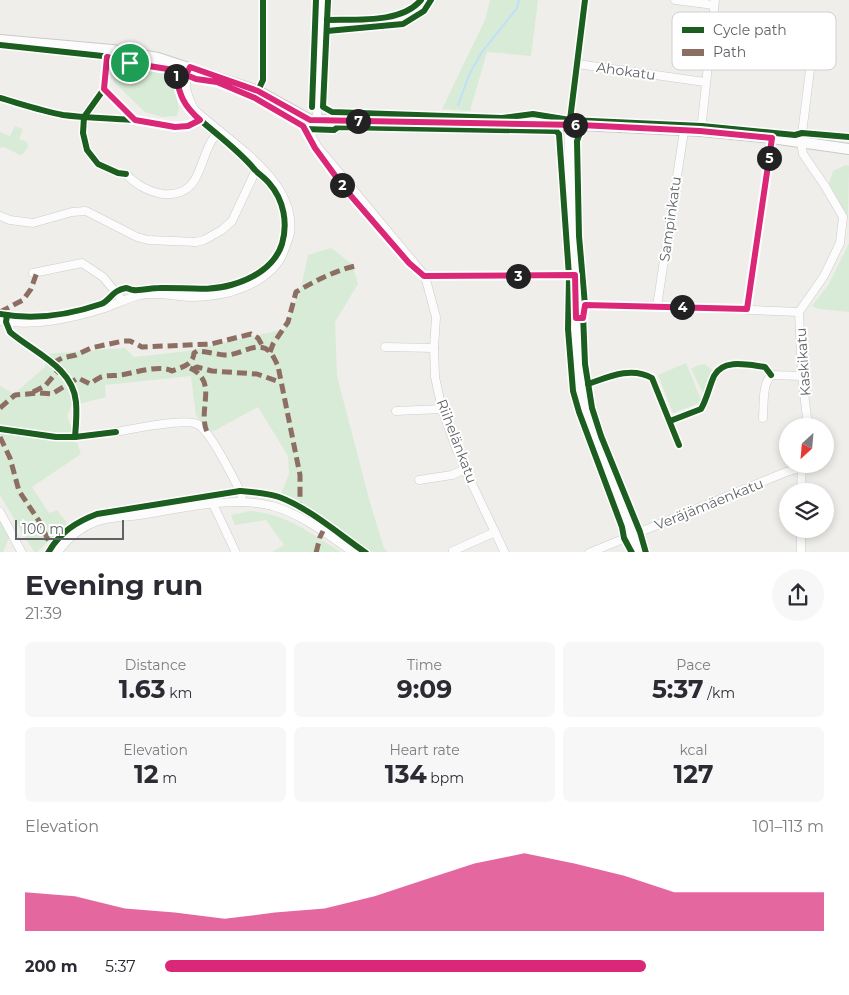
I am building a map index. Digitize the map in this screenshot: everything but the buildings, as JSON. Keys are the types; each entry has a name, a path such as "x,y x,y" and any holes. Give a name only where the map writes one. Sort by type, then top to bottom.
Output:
{"street":[{"name":"Riihelänkatu","path":"321,0 312,137 317,146 424,276 436,317 435,377 442,409 457,451"},
{"path":"320,25 389,21 408,16 420,7 425,0"},
{"path":"675,0 715,2"},
{"path":"0,40 112,50 158,58 258,91 314,120 569,125 700,131 772,138 849,149"},
{"name":"Ahokatu","path":"577,64 705,82"},
{"path":"0,321 19,323 44,322 77,317 140,295 212,296 249,286 266,275 277,264 284,252 290,234 289,213 283,196 260,166 194,109 188,99 185,85 186,75 190,67"},
{"path":"700,131 706,70"},
{"path":"801,142 810,70"},
{"path":"569,125 578,370 581,399 639,552"},
{"path":"126,174 142,187 160,193 175,194 193,182 200,171 209,146 220,131"},
{"name":"Sampinkatu","path":"657,306 684,131"},
{"path":"747,309 772,138"},
{"name":"Kaskikatu","path":"801,142 803,154 843,217 840,243 824,276 799,312 802,376 807,418"},
{"path":"0,216 10,220 33,223 72,212 86,211 137,237 148,240 196,242 204,240 222,230 232,221 256,170 260,166"},
{"path":"33,273 82,263 103,277 123,301"},
{"path":"424,276 575,275"},
{"path":"576,306 657,306 799,312"},
{"path":"385,348 434,348"},
{"path":"763,418 764,393 768,379 772,375 802,376"},
{"path":"396,411 442,409"},
{"path":"116,432 180,423 196,424 207,432 240,491 243,502"},
{"name":"Riihelänkatu","path":"419,480 452,475 464,467 505,552"},
{"name":"Veräjämäenkatu","path":"589,552 784,473"},
{"path":"57,552 78,531 96,522 213,504 243,502 266,504 288,511 354,552"},
{"path":"213,504 236,552"},
{"path":"0,512 22,552"},
{"path":"453,551 495,532"},
{"path":"801,538 801,552"}],"green space":[{"path":"490,0 538,0 531,56 487,52 470,111 442,109 485,20"},
{"path":"114,64 170,72 179,108 177,116 162,117 145,112 114,82 111,70"},
{"path":"15,126 23,129 19,139 27,142 28,147 20,155 4,147 0,148 0,132 10,136"},
{"path":"846,165 849,166 848,218 829,183 833,171"},
{"path":"849,243 849,312 819,309 812,306 829,284"},
{"path":"331,248 352,264 358,284 335,322 337,376 369,499 384,548 388,552 371,552 281,495 289,473 288,456 258,407 212,432 196,416 191,376 105,385 106,397 71,406 67,416 81,454 32,487 49,513 57,510 67,523 37,552 34,552 0,495 0,386 14,394 45,367 45,354 125,348 134,357 188,351 284,329 301,288 308,255"},
{"path":"686,363 702,402 673,413 658,375"},
{"path":"704,364 714,371 706,393 703,393 691,369"},
{"path":"251,511 276,516 298,526 341,552 272,552 284,545 266,520 235,525 231,515"},
{"path":"0,521 9,538 3,552 0,552"}],"waterway":[{"path":"458,105 469,75 482,52 517,8 519,0"}],"marked path":[{"path":"270,352 273,344 288,322 296,292 325,277 355,266"},
{"path":"0,312 23,300 31,289 37,272"},
{"path":"53,363 91,348 123,341 130,341 142,347 211,344 251,334 258,338 263,347"},
{"path":"0,408 15,395 52,394 78,378 90,384 106,376 161,368 172,371 189,363 197,351 231,355 255,348 265,348 271,353 278,366 300,475 298,507"},
{"path":"33,392 45,386 62,366"},
{"path":"193,369 197,367 212,371 257,374 280,382"},
{"path":"190,368 199,374 205,388 204,414 207,432"},
{"path":"0,437 10,458 19,491 39,521 53,550"},
{"path":"316,552 323,531"}],"cycle path":[{"path":"255,97 263,80 263,0"},
{"path":"312,107 316,0"},
{"path":"328,0 323,107 332,112 502,118 533,114 570,120 702,126 795,135 802,133 849,137"},
{"path":"327,20 364,20 390,17 412,8 421,0"},
{"path":"327,31 403,24 424,11 431,0"},
{"path":"570,120 585,0"},
{"path":"0,45 112,57 132,64 174,70 196,79 217,83 255,97 303,126 315,148 345,189 409,263 425,276"},
{"path":"107,57 104,89 84,117 83,133 87,150 98,164 118,173 126,174"},
{"path":"0,314 25,317 76,311 101,304 117,291 126,288 136,290 222,287 255,275 269,265 279,252 285,228 281,204 274,190 240,154 188,109 182,99 174,70"},
{"path":"0,98 47,112 72,116 142,121 166,126 182,126 200,120"},
{"path":"557,118 556,131 559,134 569,276 568,329 573,391 622,527 624,538 631,552"},
{"path":"580,120 580,133 577,141 579,236 585,305 583,314 585,364 592,408 601,436 640,532 646,552"},
{"path":"305,129 334,130 338,127 556,131"},
{"path":"7,315 6,322 10,332 50,361 68,379 76,402 75,437"},
{"path":"670,421 701,409 714,376 718,370 724,367 737,364 765,367 771,375"},
{"path":"588,384 628,373 636,373 652,378 679,445"},
{"path":"0,429 56,437 75,437 116,432"},
{"path":"49,552 58,539 69,529 97,514 240,491 270,495 290,502 313,515 365,552"}],"route":[{"path":"130,63 107,57 104,89 135,120 175,127 188,126 200,120 188,109 182,99 174,70 186,75 196,79 217,82 255,98 303,126 315,148 345,189 409,263 424,276 575,275 576,318 583,318 585,305 747,309 772,138 700,131 580,125 310,120 258,91 190,67 186,75 174,70 130,63"}]}
